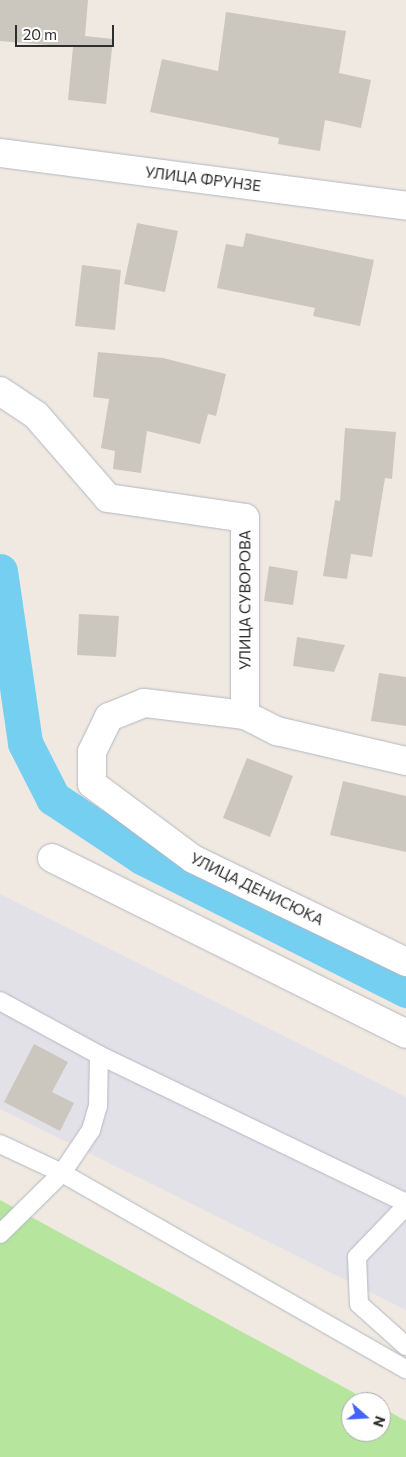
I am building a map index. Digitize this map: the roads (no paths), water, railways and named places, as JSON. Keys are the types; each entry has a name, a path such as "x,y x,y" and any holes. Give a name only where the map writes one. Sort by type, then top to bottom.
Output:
{"street":[{"name":"УЛИЦА ФРУНЗЕ","path":"0,153 406,206"},
{"name":"УЛИЦА СУВОРОВА","path":"0,391 36,414 108,498 245,518 245,715"},
{"name":"УЛИЦА ДЕНИСЮКА","path":"245,715 144,703 109,717 92,752 92,784 193,859 406,962"},
{"path":"245,715 277,731 406,761"},
{"path":"52,858 406,1034"}],"lane":[{"path":"0,1001 99,1055 406,1205 357,1258 359,1304 406,1346"},
{"path":"0,1234 62,1173 91,1130 98,1106 99,1055"},
{"path":"0,1144 62,1173 406,1369"}],"waterway":[{"path":"0,571 25,743 53,798 142,857 406,990"}]}
